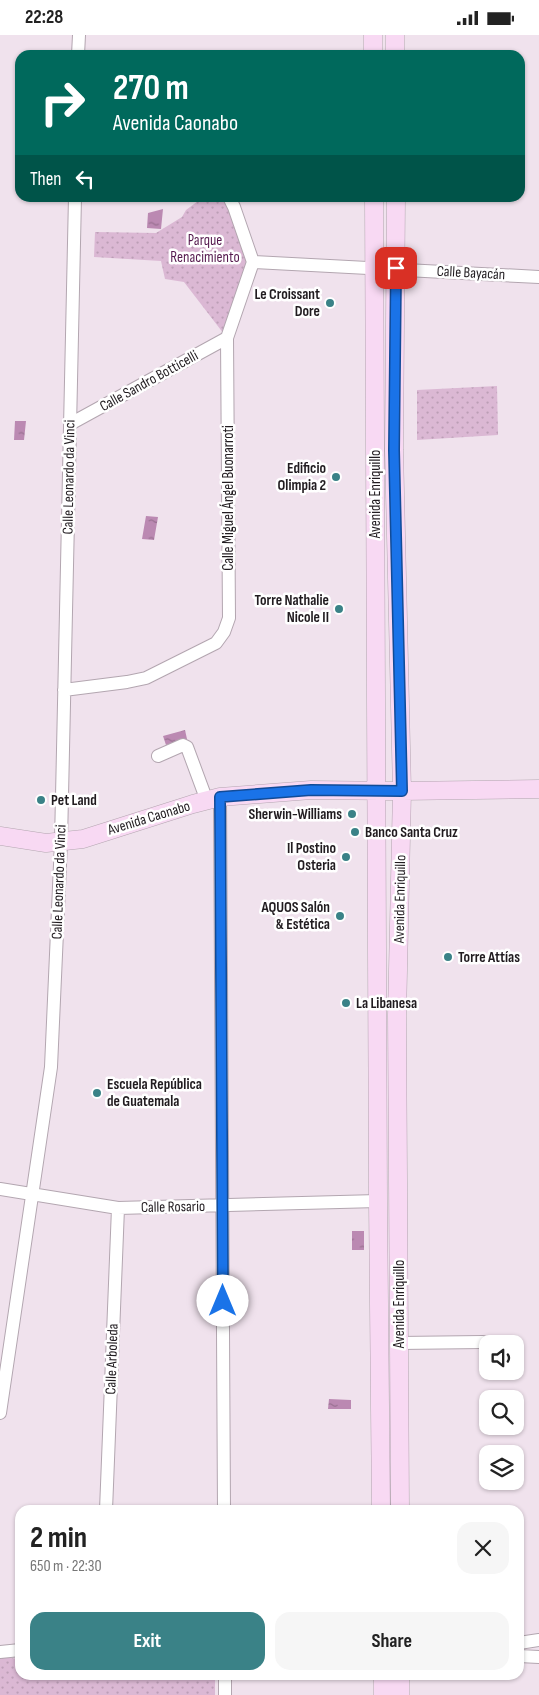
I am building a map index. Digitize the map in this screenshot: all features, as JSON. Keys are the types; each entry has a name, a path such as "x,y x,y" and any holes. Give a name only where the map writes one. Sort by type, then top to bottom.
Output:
{"main road":[{"path":"373,35 373,50"},
{"path":"395,35 395,50"},
{"name":"Avenida Enriquillo","path":"374,202 381,1505"},
{"name":"Avenida Enriquillo","path":"396,202 394,450 402,791 398,1015 400,1505"},
{"name":"Avenida Caonabo","path":"0,836 46,843 83,839 213,799 311,790 539,789"},
{"path":"378,1017 398,1015"},
{"path":"383,1680 383,1695"},
{"path":"400,1680 400,1695"}],"street":[{"path":"78,50 79,35"},
{"name":"Calle Leonardo da Vinci","path":"0,1413 51,1067 61,842 75,202"},
{"path":"232,202 252,262"},
{"name":"Calle Bayacán","path":"252,262 396,268 539,277"},
{"name":"Calle Miguel Ángel Buonarroti","path":"64,690 127,683 146,677 216,643 224,632 229,618 227,338 252,262"},
{"name":"Calle Sandro Botticelli","path":"70,424 227,338"},
{"path":"158,756 183,745 187,747 213,799 222,1206 224,1505"},
{"name":"Calle Rosario","path":"0,1189 118,1208 378,1201"},
{"name":"Calle Arboleda","path":"106,1505 118,1208"},
{"path":"399,1343 479,1342"},
{"path":"524,1642 539,1641"},
{"path":"0,1652 15,1650"},
{"path":"524,1656 539,1657"},
{"path":"225,1680 225,1695"}],"green space":[{"name":"Parque Renacimiento","path":"197,202 229,202 253,262 227,338 184,282 165,279 161,261 94,257 95,232 156,233 182,217 186,210"},
{"path":"497,386 498,435 417,440 417,390"},
{"path":"0,1657 15,1658 15,1680 215,1680 215,1695 0,1695"}],"water":[{"path":"163,209 161,229 147,228 148,213"},
{"path":"15,421 26,421 24,440 14,440"},
{"path":"146,516 158,517 154,540 142,539"},
{"path":"185,730 187,739 166,745 163,736"},
{"path":"352,1231 364,1231 364,1250 352,1250"},
{"path":"329,1399 351,1400 351,1409 328,1409"}],"place":[{"name":"Le Croissant Dore","path":"330,303"},
{"name":"Edificio Olimpia 2","path":"336,477"},
{"name":"Torre Nathalie Nicole II","path":"339,609"},
{"name":"Pet Land","path":"41,800"},
{"name":"Sherwin-Williams","path":"352,814"},
{"name":"Banco Santa Cruz","path":"355,832"},
{"name":"Il Postino Osteria","path":"346,857"},
{"name":"AQUOS Salón & Estética","path":"340,916"},
{"name":"Torre Attías","path":"448,957"},
{"name":"La Libanesa","path":"346,1003"},
{"name":"Escuela República de Guatemala","path":"97,1093"}],"route":[{"path":"223,1301 220,797 311,790 402,791 394,450 396,268"}]}
